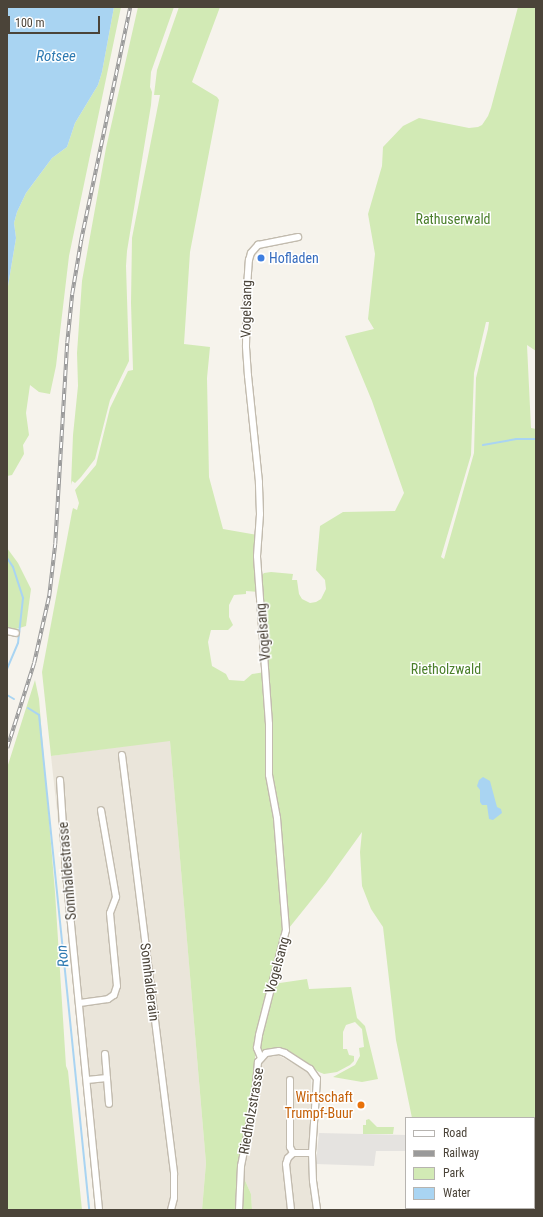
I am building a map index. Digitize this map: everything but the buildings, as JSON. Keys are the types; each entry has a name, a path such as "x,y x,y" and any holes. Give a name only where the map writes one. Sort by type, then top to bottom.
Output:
{"street":[{"name":"Vogelsang","path":"261,1058 257,1048 259,1035 275,967 286,930 277,818 269,775 269,724 266,664 257,556 260,514 259,482 246,346 246,287 249,260 251,253 258,245 298,237"},
{"path":"7,631 16,634"},
{"name":"Sonnhalderain","path":"122,755 174,1174 174,1198 171,1210"},
{"name":"Sonnhaldestrasse","path":"60,780 66,873 99,1210"},
{"path":"80,1004 108,999 114,995 117,986 110,913 116,897 101,810"},
{"name":"Riedholzstrasse","path":"239,1210 241,1166 255,1096 258,1062 261,1058 273,1051 285,1053 310,1069 315,1075 317,1088 312,1153"},
{"path":"106,1054 109,1104"},
{"path":"87,1080 107,1078"},
{"path":"290,1080 290,1147 293,1153"},
{"path":"291,1210 286,1164 288,1158 293,1153 312,1153 313,1181 317,1210"}],"shaded area":[{"path":"170,740 206,1163 202,1210 103,1210 69,873 64,871 63,866 51,756"},
{"path":"274,1053 311,1073 312,1188 315,1210 252,1210 251,1194 239,1167 252,1090 261,1062"},
{"path":"319,1133 405,1135 405,1151 376,1151 374,1166 316,1164"}],"green space":[{"path":"114,7 121,7 69,256 56,366 50,394 39,392 30,385 26,413 29,435 23,445 24,454 12,475 7,476 7,292 16,238 14,223 17,212 26,193 52,158 67,147 75,123 98,85 102,72"},
{"path":"138,7 174,7 151,72 151,105 127,251 126,266 129,361 110,400 95,459 75,483 72,481 71,485 73,435 78,386 77,353 82,281 106,148"},
{"path":"179,7 220,7 192,82 217,97 219,100 190,252 184,344 210,347 207,378 209,477 223,529 257,535 259,592 246,591 246,594 234,595 229,605 229,617 233,625 228,630 211,630 208,642 212,666 226,674 229,680 244,681 252,674 265,672 268,731 285,924 255,1051 255,1078 239,1167 251,1194 252,1210 202,1210 206,1163 170,741 51,756 42,672 72,512 73,508 77,510 79,503 75,490 96,465 110,408 128,371 133,370 131,303 132,238 160,95 154,95 157,70"},
{"path":"518,7 536,7 536,351 527,345 531,428 536,429 536,1210 422,1210 535,1209 535,1117 412,1117 396,1040 383,927 371,909 362,886 360,852 362,832 326,882 289,928 272,792 261,576 264,573 271,572 293,574 292,580 297,580 299,594 302,599 310,603 316,602 321,599 326,589 325,580 316,570 320,526 343,512 395,511 404,493 372,401 345,336 374,329 368,319 375,254 368,214 382,166 383,147 403,126 419,118 469,128 478,127 482,125 488,116","holes":["486,322 489,322 476,378 474,453 444,559 441,557 471,455 474,373"]},
{"path":"7,548 18,563 31,589 26,626 13,630 7,626"},
{"path":"35,680 39,699 55,892 66,1066 68,1071 82,1210 7,1210 7,768"},
{"path":"307,979 309,989 351,987 357,1018 365,1026 378,1079 362,1082 333,1077 355,1065 360,1056 359,1048 364,1047 362,1029 355,1022 346,1025 343,1032 343,1049 347,1049 349,1055 354,1056 354,1061 337,1072 324,1074 319,1072 286,1051 261,1052 259,1047 273,984"},
{"path":"369,1119 377,1127 394,1127 393,1134 363,1134 363,1125 366,1125 366,1120"}],"water":[{"name":"Rotsee","path":"7,7 114,7 102,72 98,85 75,123 67,147 52,158 26,193 17,212 14,223 16,238 7,292"},
{"path":"483,777 490,781 497,807 501,809 502,813 493,820 489,819 487,805 482,805 480,802 480,790 477,786 479,780"}],"waterway":[{"path":"483,445 516,439 536,439"},
{"name":"Ron","path":"7,558 13,567 23,598 18,643 7,669"},
{"name":"Ron","path":"7,695 14,699"},
{"name":"Ron","path":"28,708 39,715 89,1210"}],"railway":[{"path":"7,748 34,663 49,596 55,544 67,343 72,294 81,240 130,7"}],"place":[{"name":"Hofladen","path":"261,258"},
{"name":"Wirtschaft Trumpf-Buur","path":"361,1105"}],"park label":[{"name":"Rathuserwald","path":"453,219"},
{"name":"Rietholzwald","path":"446,669"}]}
